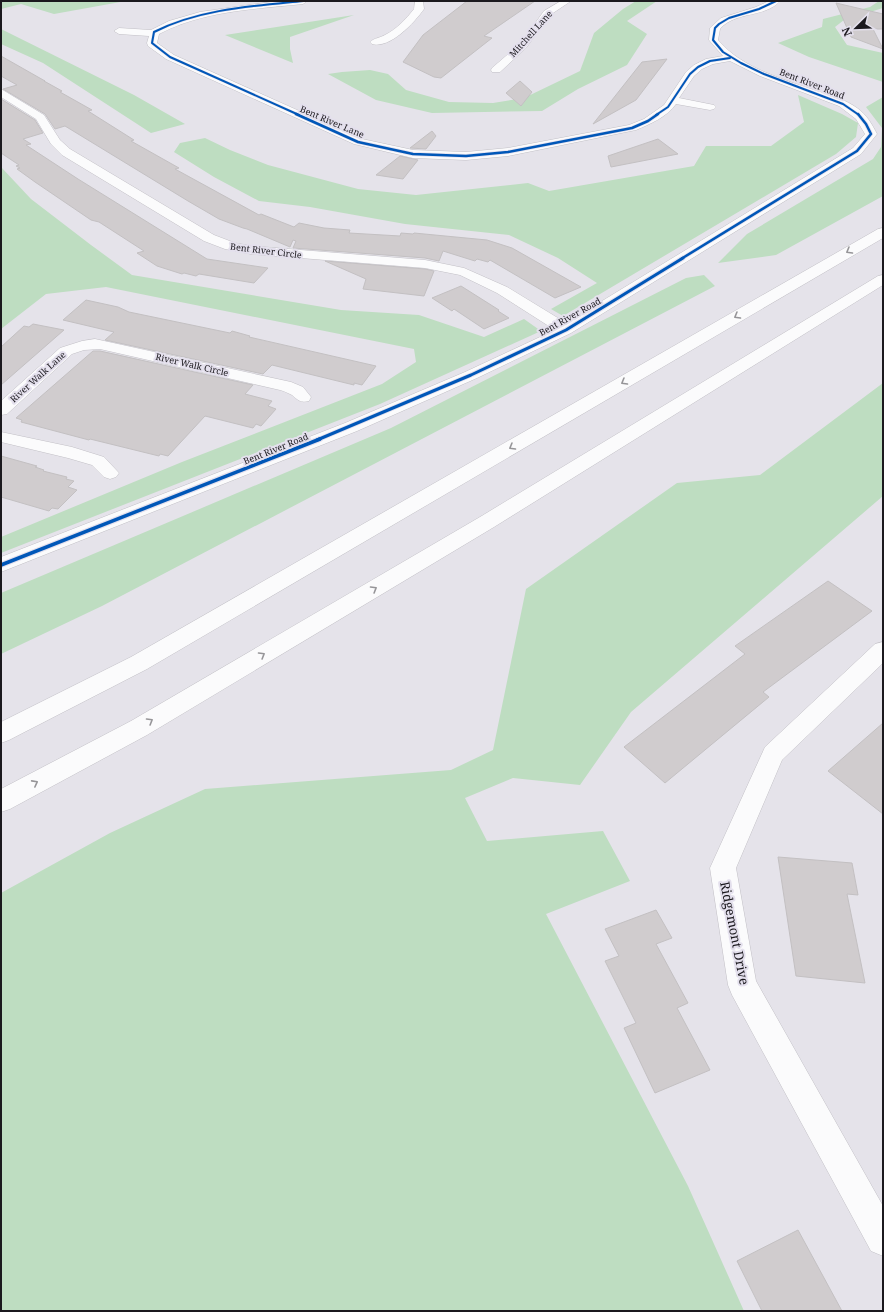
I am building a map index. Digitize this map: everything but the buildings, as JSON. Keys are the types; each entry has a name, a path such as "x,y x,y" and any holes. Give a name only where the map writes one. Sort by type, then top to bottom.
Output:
{"main road":[{"path":"224,1 231,10"},
{"path":"119,31 153,33 166,25 183,18 202,14 303,1"},
{"path":"375,42 391,37 397,33 419,9 419,1"},
{"name":"Mitchell Lane","path":"496,70 523,46 547,14 567,1"},
{"name":"Bent River Road","path":"1,565 351,427 471,375 566,330 857,151 871,134 865,120 860,115 843,104 760,72 730,58 720,50 713,39 715,28 730,18 759,9 776,1"},
{"name":"Bent River Lane","path":"153,33 151,37 154,48 170,57 358,142 413,154 449,156 484,155 590,138 632,128 648,121 668,107 690,74 698,67 710,61 730,58"},
{"name":"Bent River Circle","path":"1,92 40,116 55,142 66,152 202,235 222,244 235,248 258,251 443,267 464,272 489,283 566,330"},
{"path":"673,100 710,107"},
{"path":"1,733 139,663 883,232"},
{"path":"1,801 138,728 487,522 883,279"},
{"name":"River Walk Circle","path":"77,346 100,344 277,384 297,391 303,397"},
{"name":"River Walk Lane","path":"1,410 66,351 77,346"},
{"path":"1,437 98,461 110,473"},
{"name":"Ridgemont Drive","path":"883,650 773,754 723,868 742,985 883,1239"}],"green space":[{"path":"1,1 126,1 54,14 21,4 1,9"},
{"path":"636,1 657,1 627,21 647,34 627,65 578,89 542,111 432,113 376,100 328,74 370,70 388,74 406,90 449,102 493,103 524,98 580,71 594,33 623,9"},
{"path":"879,1 883,1 883,8 844,20 835,27 847,45 883,53 883,82 809,57 778,43 822,27 823,19 870,7"},
{"path":"354,15 290,37 290,49 293,63 225,35"},
{"path":"1,29 134,95 185,124 151,133 43,63 1,44"},
{"path":"798,95 842,114 858,123 856,137 836,154 563,316 551,309 597,283 558,258 509,235 405,224 310,207 259,201 214,177 174,152 180,143 205,138 268,165 358,189 416,195 528,183 549,191 694,166 706,146 771,146 804,122"},
{"path":"883,97 883,196 776,255 718,263 747,234 873,159 881,147 882,128 866,107"},
{"path":"1,167 31,199 132,275 341,310 419,315 484,337 524,319 541,331 380,404 1,553 1,537 182,462 382,384 416,362 414,349 106,287 46,294 1,329"},
{"path":"704,275 715,286 102,606 1,654 1,593 391,428 686,278"},
{"path":"883,383 883,496 631,712 580,785 513,778 465,798 487,841 603,831 630,881 546,914 688,1186 744,1311 1,1311 1,893 110,833 205,789 451,770 493,750 526,589 677,483 760,475"}],"cycle path":[{"path":"303,1 233,9 200,15 173,23 154,32 152,43 170,57 358,142 413,154 466,156 508,152 632,128 648,121 668,107 690,74 698,67 710,61 730,58"},
{"path":"1,565 351,427 471,375 566,330 857,151 871,134 866,124 856,113 843,104 788,84 741,63 723,52 713,40 715,28 724,20 754,11 776,1"}]}
